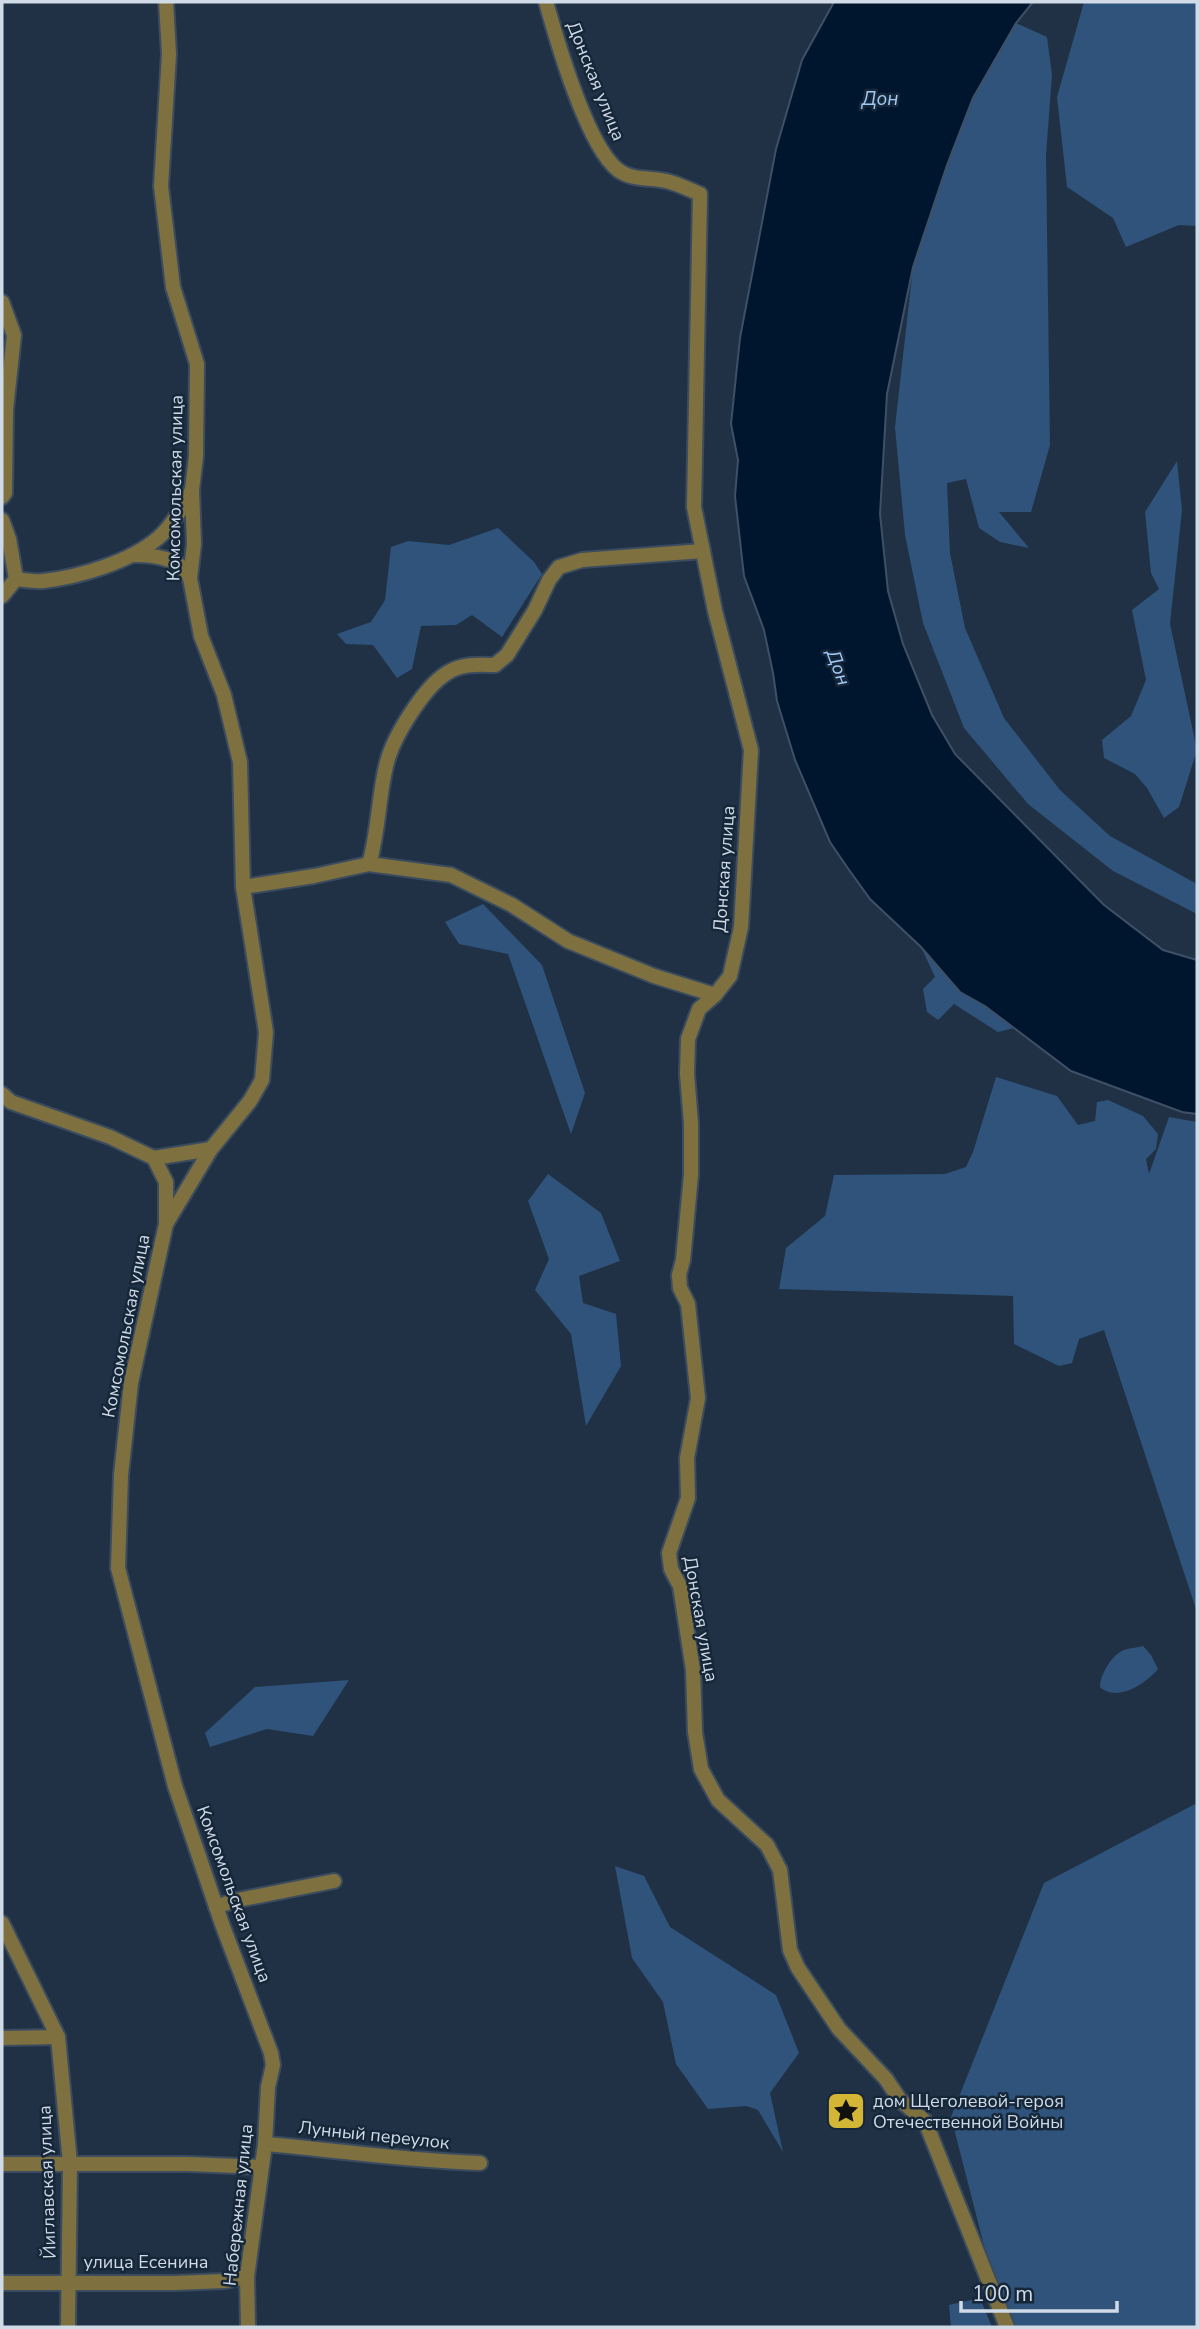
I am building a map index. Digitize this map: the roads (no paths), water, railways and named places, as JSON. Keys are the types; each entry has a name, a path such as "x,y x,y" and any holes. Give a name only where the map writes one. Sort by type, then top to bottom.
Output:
{"street":[{"name":"Комсомольская улица","path":"166,2 169,54 161,186 173,287 197,364 196,456 192,491 194,544 190,578 201,636 224,695 240,762 243,887 266,1032 262,1080 250,1101 211,1149 166,1224 131,1382 121,1475 118,1568 175,1786 216,1907 271,2053 273,2065 268,2087"},
{"name":"Донская улица","path":"546,2 553,29 599,149 618,170 636,179 668,181 700,194 694,507 715,611 751,750 741,927 730,976 699,1009 688,1039 691,1175 683,1260 679,1275 680,1288 688,1304 698,1398 687,1458 688,1498 669,1553 671,1569 680,1586 694,1670 695,1732 701,1769 718,1800 767,1845 780,1870 790,1950 798,1968 839,2029 886,2079 900,2100 925,2121 1007,2327"},
{"path":"2,302 14,335 6,409 5,493 2,497"},
{"path":"16,579 41,582 85,572 135,555 158,538 173,522 192,491"},
{"path":"2,520 9,539 16,579 2,596"},
{"path":"369,864 377,836 379,803 388,759 406,723 429,690 447,672 467,665 495,666 507,655 559,567 582,560 703,551"},
{"path":"135,555 153,555 170,561 186,570 190,578"},
{"path":"243,887 369,864 451,875 512,905 568,941 654,976 715,995"},
{"path":"2,1094 11,1102 110,1137 154,1158 211,1149"},
{"path":"154,1158 166,1182 166,1224"},
{"path":"216,1907 233,1901 334,1881"},
{"path":"2,1923 58,2037 2,2038"},
{"name":"Йиглавская улица","path":"58,2037 69,2163 68,2327"},
{"name":"Набережная улица","path":"248,2327 247,2277 265,2144 268,2087"},
{"name":"Лунный переулок","path":"265,2144 349,2151 424,2162 480,2163"},
{"path":"2,2164 261,2167"},
{"name":"улица Есенина","path":"2,2283 199,2282 247,2277"}],"water":[{"name":"Дон","path":"834,2 1033,2 1016,23 973,98 913,267 887,394 880,514 888,591 903,644 932,715 955,754 1104,905 1163,950 1197,960 1197,1114 1182,1112 1071,1071 985,1006 960,992 921,947 870,899 847,867 830,842 795,760 777,701 764,630 744,576 735,496 738,460 731,424 740,338 776,149 802,60"}],"place":[{"name":"дом Щеголевой-героя Отечественной Войны","path":"846,2111"}]}
